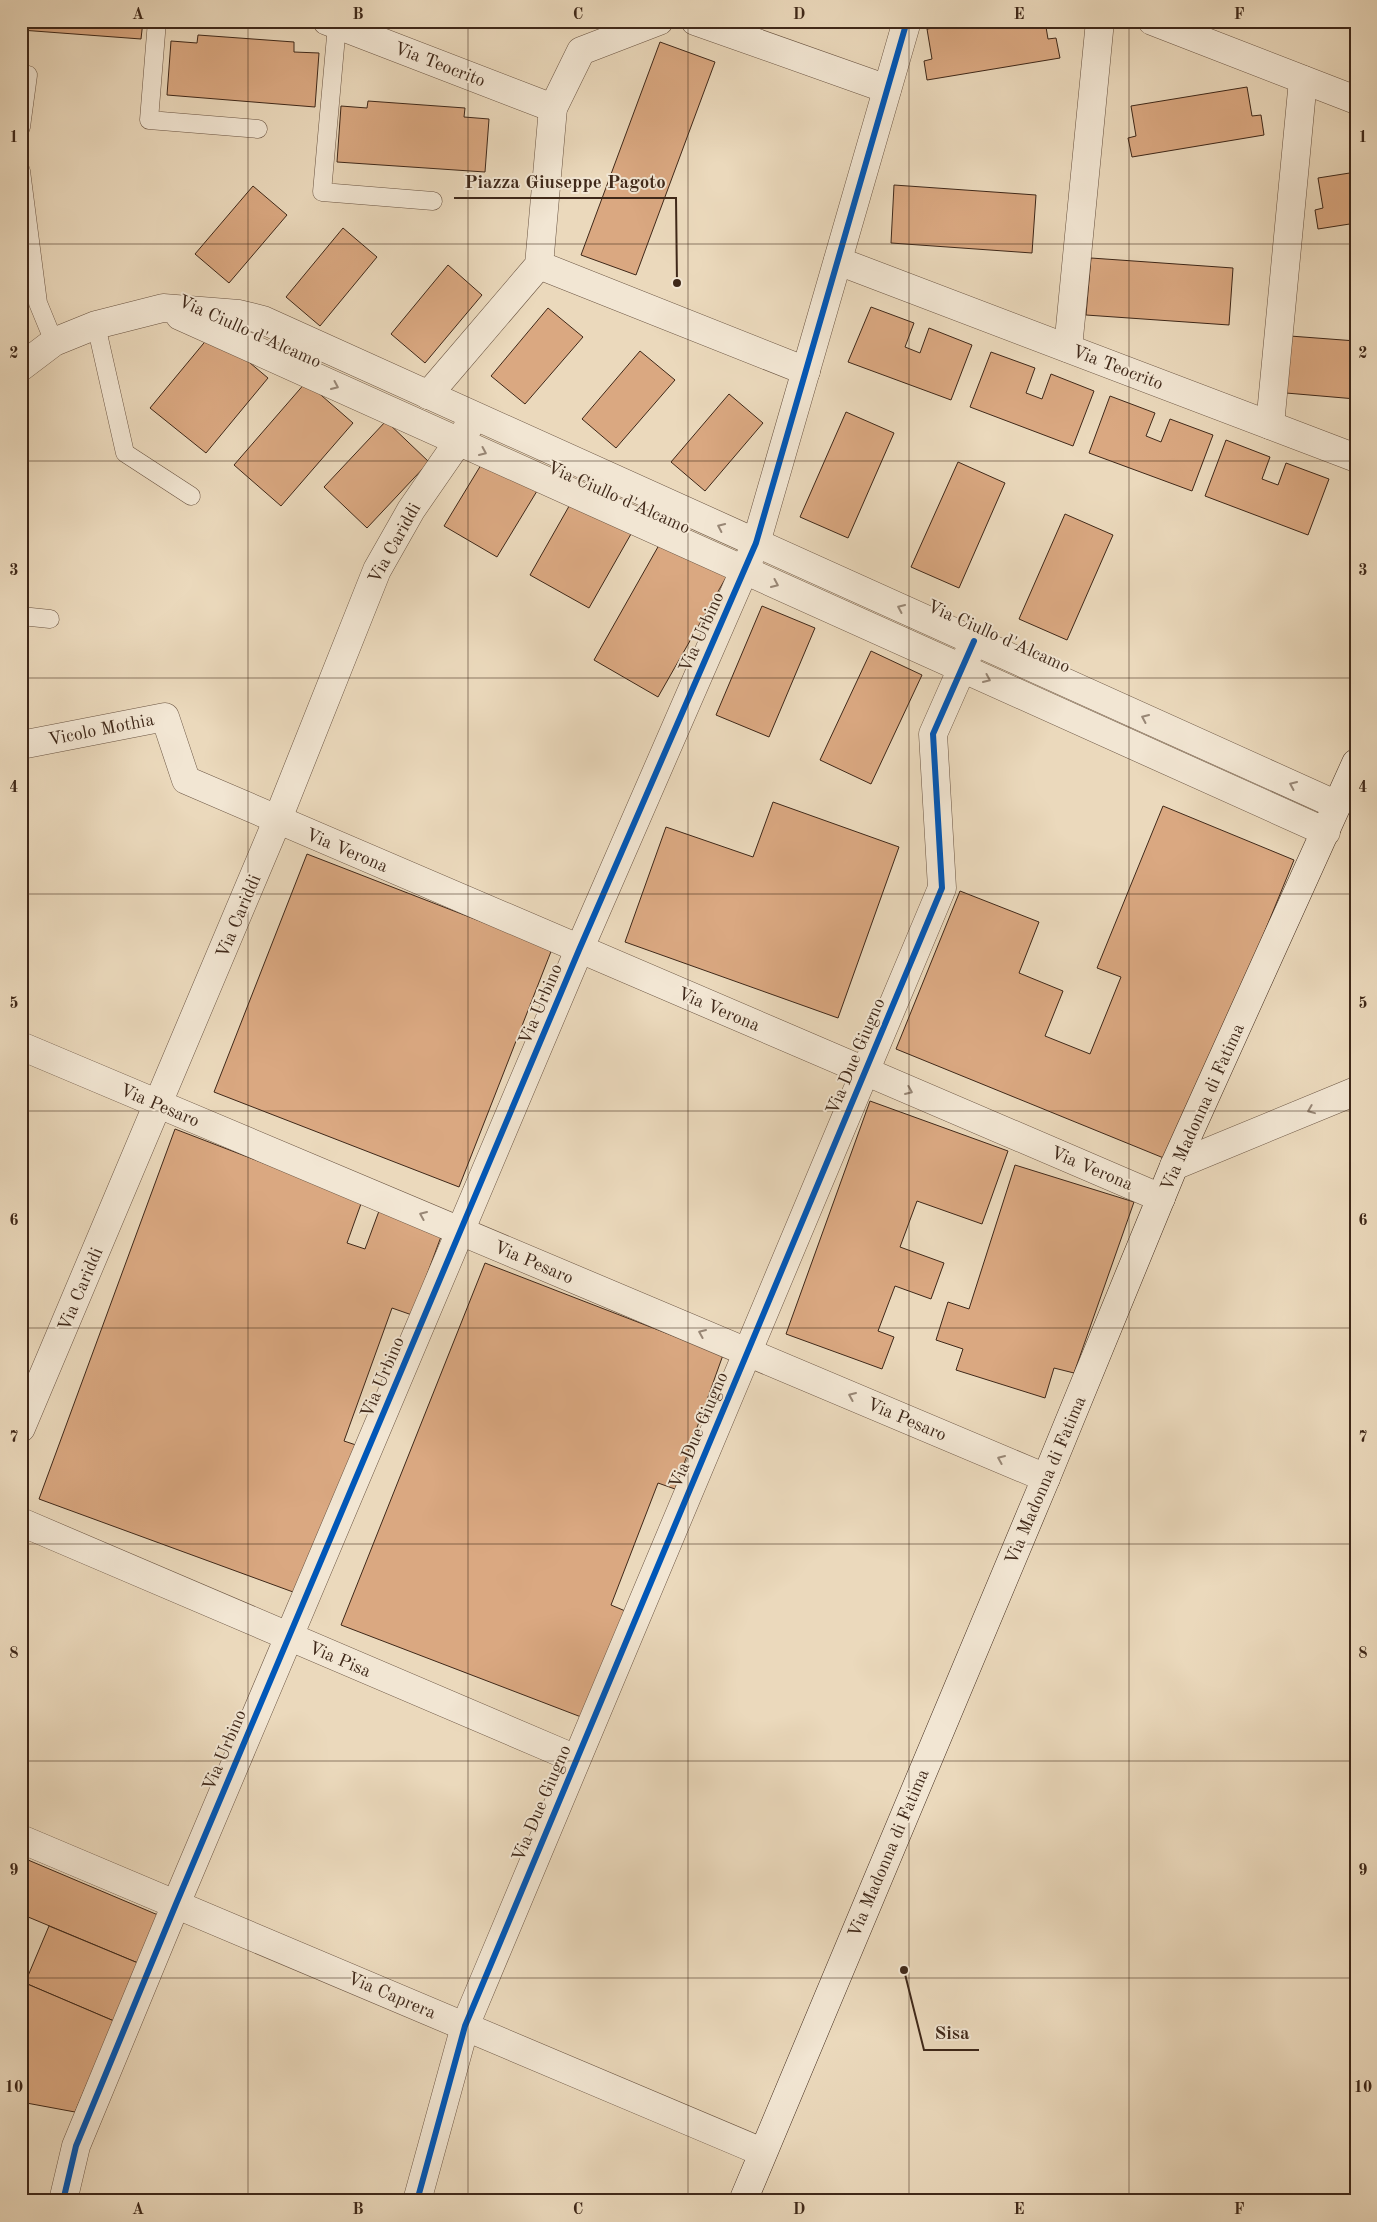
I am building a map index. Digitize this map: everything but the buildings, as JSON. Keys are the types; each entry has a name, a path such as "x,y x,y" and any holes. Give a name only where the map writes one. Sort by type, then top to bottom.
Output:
{"street":[{"path":"428,395 539,265 553,108 581,51 658,21"},
{"path":"695,21 887,89"},
{"name":"Via Urbino","path":"63,2201 76,2146 176,1904 579,950 756,543 907,21"},
{"path":"1068,348 1100,21"},
{"path":"1152,21 1206,28 1303,80 1356,100"},
{"name":"Via Teocrito","path":"332,23 553,108"},
{"path":"1270,425 1303,80"},
{"name":"Via Teocrito","path":"838,261 1356,458"},
{"path":"539,265 806,371"},
{"name":"Via Ciullo d'Alcamo","path":"21,367 54,342 96,325 163,308 239,314 263,320 1337,805"},
{"name":"Via Ciullo d'Alcamo","path":"163,308 1326,832"},
{"name":"Via Cariddi","path":"21,1428 278,820 377,570 410,510 476,417"},
{"name":"Via Due Giugno","path":"417,2201 465,2026 942,888 932,734 974,641"},
{"name":"Vicolo Mothia","path":"21,745 165,717 186,780 278,820"},
{"name":"Via Madonna di Fatima","path":"742,2201 1046,1478 1174,1166 1356,763"},
{"name":"Via Verona","path":"278,820 1161,1198"},
{"name":"Via Pesaro","path":"21,1046 1046,1478"},
{"path":"1174,1166 1356,1091"},
{"name":"Via Pisa","path":"21,1522 576,1759"},
{"name":"Via Caprera","path":"21,1839 762,2152"}],"lane":[{"path":"157,21 149,120 258,129"},
{"path":"332,23 322,192 433,201"},
{"path":"21,127 28,76"},
{"path":"21,171 38,303 54,342"},
{"path":"96,325 125,453 192,496"},
{"path":"21,616 50,619"}],"cycle path":[{"path":"63,2201 76,2146 176,1904 579,950 756,543 907,21"},
{"path":"417,2201 465,2026 942,888 933,734 974,641"}],"place":[{"name":"Piazza Giuseppe Pagoto","path":"677,283"},
{"name":"Sisa","path":"904,1970"}]}
